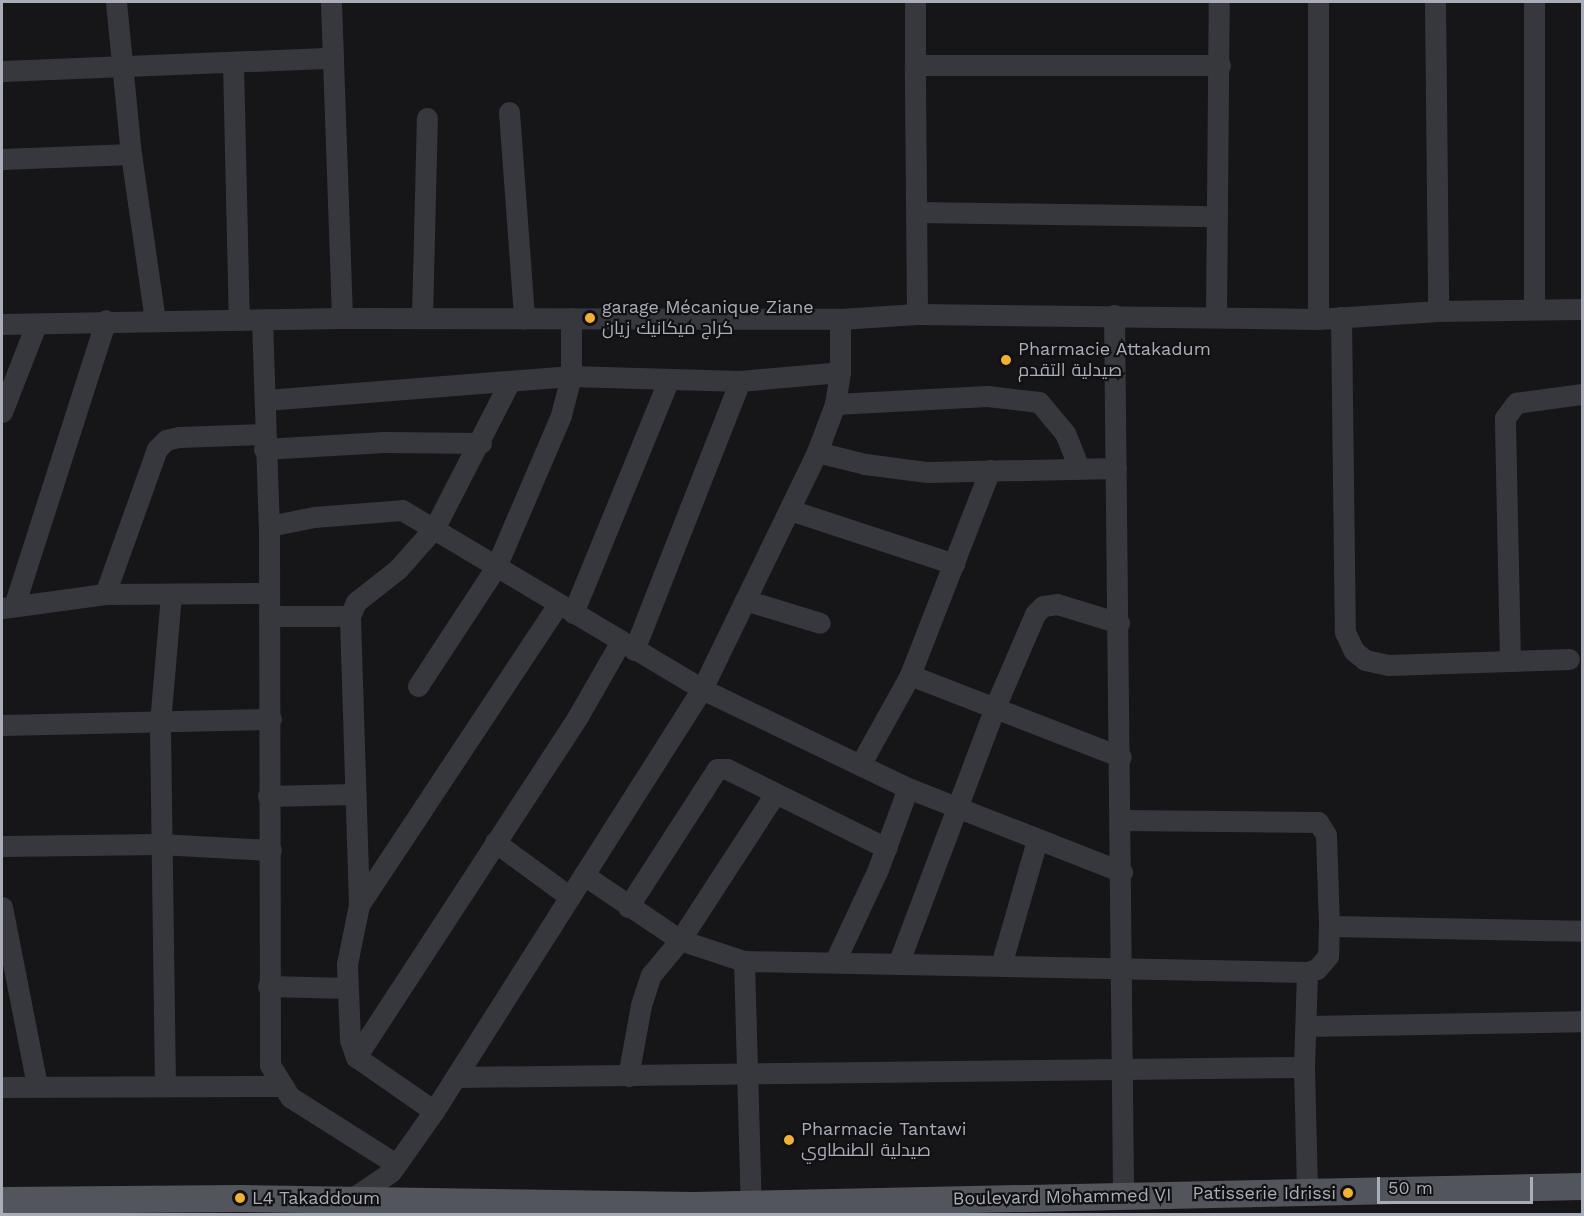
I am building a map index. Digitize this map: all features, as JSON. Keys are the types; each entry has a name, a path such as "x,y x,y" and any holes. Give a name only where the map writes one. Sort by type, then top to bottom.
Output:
{"main road":[{"name":"Boulevard Mohammed VI","path":"2,1200 240,1198 344,1208 751,1205 1582,1186"}],"street":[{"path":"116,2 131,154 155,321"},
{"path":"331,2 342,318"},
{"path":"915,2 917,314"},
{"path":"1216,317 1219,2"},
{"path":"1318,2 1318,319"},
{"path":"1435,2 1438,311"},
{"path":"1534,2 1534,309"},
{"path":"2,71 124,68 332,58"},
{"path":"233,63 239,320"},
{"path":"915,65 1220,65"},
{"path":"509,112 524,318"},
{"path":"422,318 427,118"},
{"path":"2,159 131,154"},
{"path":"917,212 1217,216"},
{"path":"2,324 36,325 106,320 342,318 840,319 917,314 1318,319 1438,311 1582,309"},
{"path":"1114,315 1122,820 1120,1070 1123,1196"},
{"path":"1341,317 1345,632 1354,651 1365,660 1388,665 1569,659"},
{"path":"418,686 496,567 561,415 571,376 571,318"},
{"path":"344,1208 394,1168 434,1111 702,689 817,453 835,404 840,372 840,319"},
{"path":"106,320 8,607 105,594 268,593"},
{"path":"262,320 266,400 264,441 269,526 271,719 268,796 271,850 268,986 270,1065 280,1086 303,1107 394,1168"},
{"path":"2,412 36,325"},
{"path":"266,400 571,376 668,381 740,381 840,372"},
{"path":"359,905 565,609 668,381"},
{"path":"356,1057 495,842 627,647 740,381"},
{"path":"434,1111 356,1057 348,1029 349,948 359,905 353,794 350,616 356,602 398,569 435,527 481,443 509,382"},
{"path":"1510,661 1504,418 1516,403 1582,394"},
{"path":"835,404 987,396 1039,402 1065,433 1079,468"},
{"path":"105,594 157,449 166,440 179,437 264,441 481,443"},
{"path":"817,453 865,465 927,472 1116,468"},
{"path":"860,765 910,675 990,470"},
{"path":"269,526 314,517 402,510 435,527 627,647 702,689 908,788 1122,872"},
{"path":"790,510 954,564"},
{"path":"165,1086 159,844 160,723 171,594"},
{"path":"745,600 820,623"},
{"path":"898,964 995,707 1035,614 1043,606 1057,604 1119,623"},
{"path":"269,616 350,616"},
{"path":"910,675 1121,757"},
{"path":"2,725 271,719"},
{"path":"628,907 714,772 727,769 774,795 886,848"},
{"path":"836,961 886,848 908,788"},
{"path":"268,796 353,794"},
{"path":"628,1076 644,992 651,975 680,940 774,795"},
{"path":"584,875 628,907 680,940 744,962 836,961 1307,972 1317,969 1328,956 1328,850 1326,836 1318,822 1122,820"},
{"path":"1002,965 1037,840"},
{"path":"495,842 570,897"},
{"path":"2,846 159,844 271,850"},
{"path":"2,907 37,1086"},
{"path":"1329,926 1582,931"},
{"path":"744,962 745,1075 751,1205"},
{"path":"1307,972 1304,1067 1307,1193"},
{"path":"268,986 347,988"},
{"path":"1306,1026 1582,1021"},
{"path":"456,1077 745,1075 872,1070 1304,1067"},
{"path":"2,1087 280,1086"},
{"path":"383,1208 394,1168"}],"place":[{"name":"garage Mécanique Ziane كراج ميكانيك زيان","path":"590,318"},
{"name":"Pharmacie Attakadum صيدلية التقدم","path":"1006,360"},
{"name":"Pharmacie Tantawi صيدلية الطنطاوي","path":"789,1140"},
{"name":"Patisserie Idrissi","path":"1348,1193"},
{"name":"L4 Takaddoum","path":"240,1198"}]}
